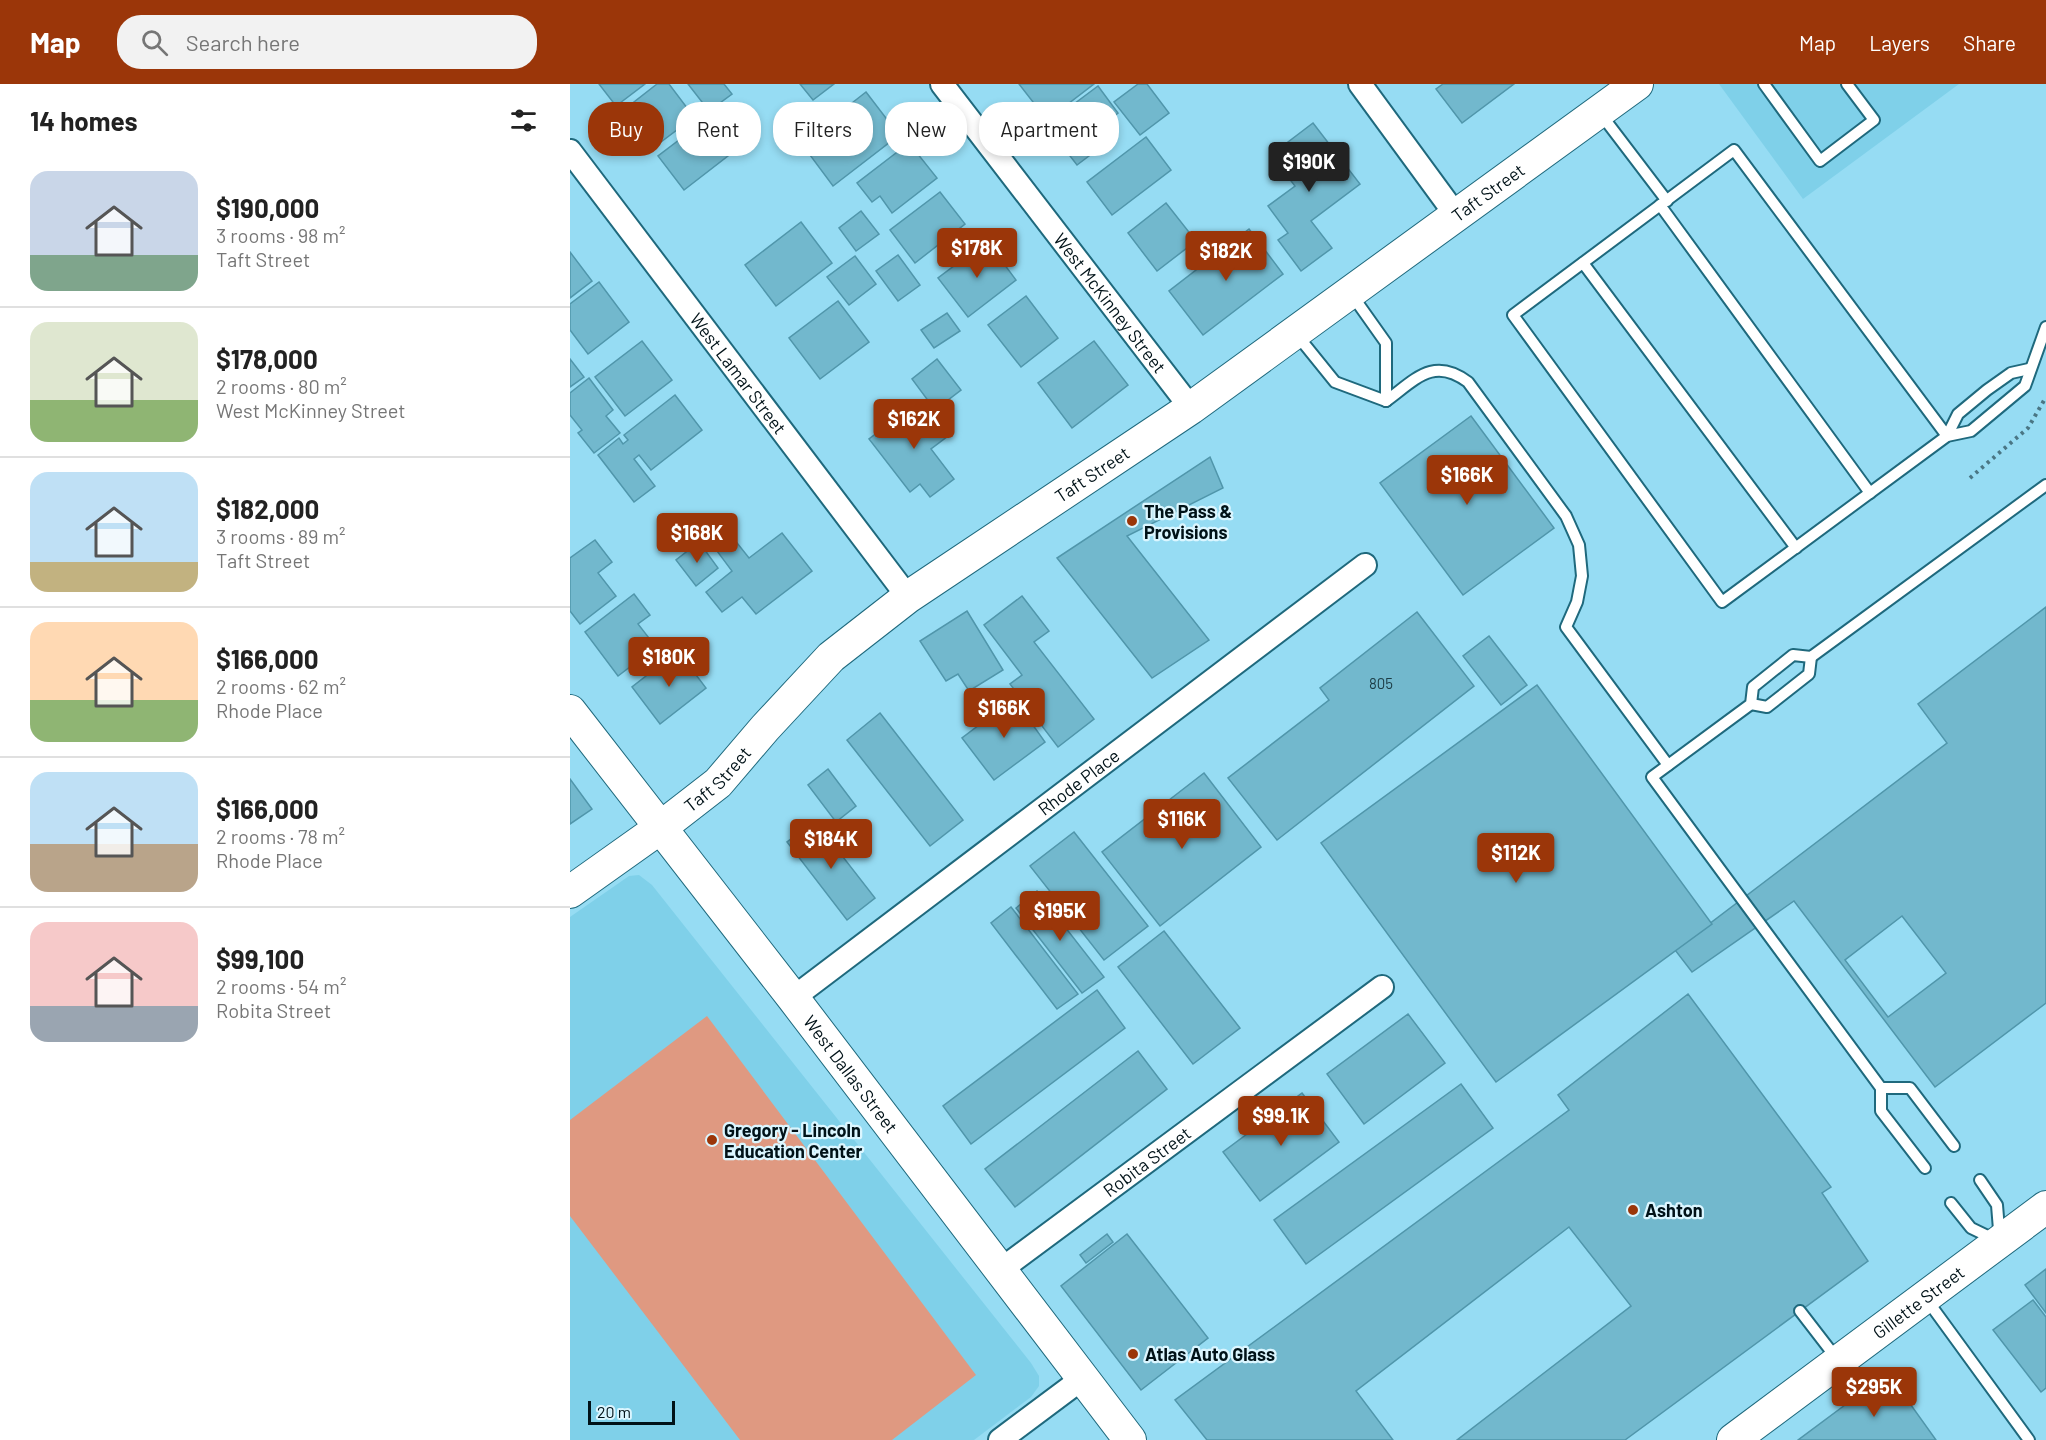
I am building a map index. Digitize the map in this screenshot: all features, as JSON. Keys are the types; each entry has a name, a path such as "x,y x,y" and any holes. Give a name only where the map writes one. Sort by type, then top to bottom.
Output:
{"street":[{"name":"West McKinney Street","path":"942,84 1191,408"},
{"path":"1360,84 1456,215"},
{"name":"Taft Street","path":"570,892 660,828 718,783 831,657 908,597 1191,408 1637,84"},
{"name":"West Lamar Street","path":"570,152 908,597"},
{"name":"Rhode Place","path":"793,998 1365,565"},
{"name":"West Dallas Street","path":"570,711 793,998 1130,1440"},
{"name":"Robita Street","path":"999,1271 1382,987"},
{"name":"Gillette Street","path":"1733,1440 2046,1207"},
{"path":"1000,1440 1083,1377"}],"lane":[{"path":"1764,84 1820,161 1874,120 1847,84"},
{"path":"1599,112 1870,493"},
{"path":"1947,436 1734,150 1513,315 1722,602 1947,436 1971,431 2025,386 2046,327"},
{"path":"1583,263 1796,548"},
{"path":"1350,293 1386,343 1386,401"},
{"path":"1295,332 1335,382 1386,401"},
{"path":"1386,401 1424,374 1440,369 1455,372 1468,382 1566,516 1579,545 1582,576 1577,602 1566,627 1668,765"},
{"path":"1947,436 1958,414 2011,373 2030,369"},
{"path":"1925,1167 1881,1111 1881,1088 1652,777 1750,704 1753,687 1793,654 1811,657 2046,485"},
{"path":"1750,704 1767,707 1782,696 1809,674 1811,657"},
{"path":"1881,1088 1910,1089 1954,1146"},
{"path":"1951,1203 1971,1228 2000,1242 1998,1205 1980,1180"},
{"path":"1925,1298 2029,1440"},
{"path":"1800,1311 1839,1362"}],"path":[{"path":"1970,478 2028,428 2046,397"}],"shaded area":[{"path":"1719,84 1959,84 1803,199"},
{"name":"Gregory - Lincoln Education Center","path":"639,875 652,885 1039,1376 1039,1386 1031,1397 974,1440 570,1440 570,917 629,876"},
{"path":"707,1016 976,1375 892,1440 740,1440 570,1216 570,1120"}],"building":[{"path":"599,84 645,84 621,102 613,102"},
{"path":"657,84 669,84 683,102 676,102 676,131 664,140 664,102 634,102"},
{"path":"688,84 724,84 732,94 721,102 702,102"},
{"path":"800,84 834,84 813,100"},
{"path":"1019,84 1094,84 1070,102 1033,102"},
{"path":"1138,84 1147,84 1169,113 1140,135 1119,108 1119,102 1114,102"},
{"path":"1443,84 1514,84 1462,123 1436,89"},
{"path":"1098,86 1110,102 1077,102"},
{"path":"866,92 885,117 885,146 873,155 873,102 853,102"},
{"path":"1313,123 1360,184 1311,221 1332,248 1301,271 1278,240 1288,233 1268,206 1295,186 1271,155"},
{"path":"1146,137 1171,170 1112,215 1087,182"},
{"path":"676,142 676,156 728,156 684,190 658,156 664,156 664,151"},
{"path":"811,156 872,156 833,186"},
{"path":"892,156 919,156 937,178 892,213 880,196 872,202 857,183"},
{"path":"1070,156 1089,156 1077,165"},
{"path":"940,192 965,224 915,263 890,230"},
{"path":"1166,203 1196,241 1157,271 1128,233"},
{"path":"861,211 879,234 856,251 839,228"},
{"path":"801,222 832,263 776,306 745,265"},
{"path":"1249,229 1283,274 1203,335 1169,291"},
{"path":"987,241 1016,280 968,317 938,278"},
{"path":"570,252 592,281 570,298"},
{"path":"898,255 920,285 898,301 876,271"},
{"path":"855,256 876,284 849,305 827,277"},
{"path":"599,282 629,322 588,354 570,330 570,304"},
{"path":"1026,296 1058,338 1021,367 988,325"},
{"path":"838,301 869,342 820,379 789,338"},
{"path":"947,313 960,331 934,348 921,330"},
{"path":"642,341 672,380 625,416 595,377"},
{"path":"1094,341 1128,385 1072,428 1038,383"},
{"path":"570,359 584,377 570,387"},
{"path":"937,359 961,390 935,410 912,379"},
{"path":"589,378 613,410 606,416 620,433 594,453 578,433 582,430 570,415 570,393"},
{"path":"675,395 702,430 651,470 639,455 634,459 655,486 634,502 598,455 619,438 623,444 628,440 624,435"},
{"path":"922,403 948,436 931,449 954,479 930,497 920,484 910,492 869,439 903,413 905,416"},
{"path":"1471,416 1554,528 1463,595 1380,483"},
{"path":"1210,457 1223,488 1127,536 1209,640 1152,678 1057,558"},
{"path":"782,533 812,571 756,614 742,597 722,612 706,592 732,571 714,547 730,534 749,558"},
{"path":"595,540 612,562 598,573 616,596 580,624 570,611 570,558"},
{"path":"699,542 718,568 696,586 676,560"},
{"path":"634,594 650,615 638,624 656,647 618,676 585,632"},
{"path":"1022,596 1049,631 1034,642 1094,719 1058,747 1010,684 1022,675 984,625"},
{"path":"2046,607 2046,1003 1935,1087 1794,901 1692,972 1675,950 1947,743 1918,704","holes":["1902,916 1946,973 1888,1017 1845,960"]},
{"path":"967,611 1003,670 969,691 958,674 946,681 920,641"},
{"path":"1417,612 1474,686 1277,840 1228,778 1329,700 1320,688"},
{"path":"1489,636 1527,685 1501,705 1463,656"},
{"path":"678,651 706,688 660,724 632,687"},
{"path":"1537,685 1712,924 1496,1082 1321,843"},
{"path":"1016,697 1045,742 994,780 962,738"},
{"path":"880,713 963,820 930,846 847,740"},
{"path":"828,769 856,806 836,822 808,785"},
{"path":"1204,773 1261,847 1160,926 1102,852"},
{"path":"570,779 592,809 570,824"},
{"path":"815,821 875,898 847,920 787,842"},
{"path":"1074,832 1148,926 1104,960 1030,866"},
{"path":"1037,891 1104,977 1082,993 1016,908"},
{"path":"1011,907 1078,994 1057,1009 991,923"},
{"path":"1164,931 1240,1028 1193,1064 1118,967"},
{"path":"1097,990 1125,1028 971,1144 943,1106"},
{"name":"Ashton","path":"1688,994 1831,1187 1822,1193 1868,1261 1625,1440 1457,1440 1631,1306 1569,1227 1356,1391 1393,1440 1207,1440 1175,1400 1569,1110 1558,1095"},
{"path":"1408,1014 1445,1063 1364,1124 1327,1074"},
{"path":"1138,1051 1167,1089 1015,1207 985,1169"},
{"path":"1461,1084 1493,1128 1306,1264 1274,1220"},
{"path":"1302,1093 1339,1142 1260,1201 1223,1152"},
{"path":"1107,1234 1113,1242 1086,1263 1080,1255"},
{"path":"1127,1234 1208,1338 1141,1390 1061,1286"},
{"path":"2046,1269 2046,1313 2025,1285"},
{"path":"2033,1300 2046,1317 2046,1388 2041,1392 1993,1330"},
{"path":"1888,1373 1936,1440 1798,1440"}],"place":[{"name":"The Pass & Provisions","path":"1132,521"},
{"name":"Gregory - Lincoln Education Center","path":"712,1140"},
{"name":"Ashton","path":"1633,1210"},
{"name":"Atlas Auto Glass","path":"1133,1354"}]}
